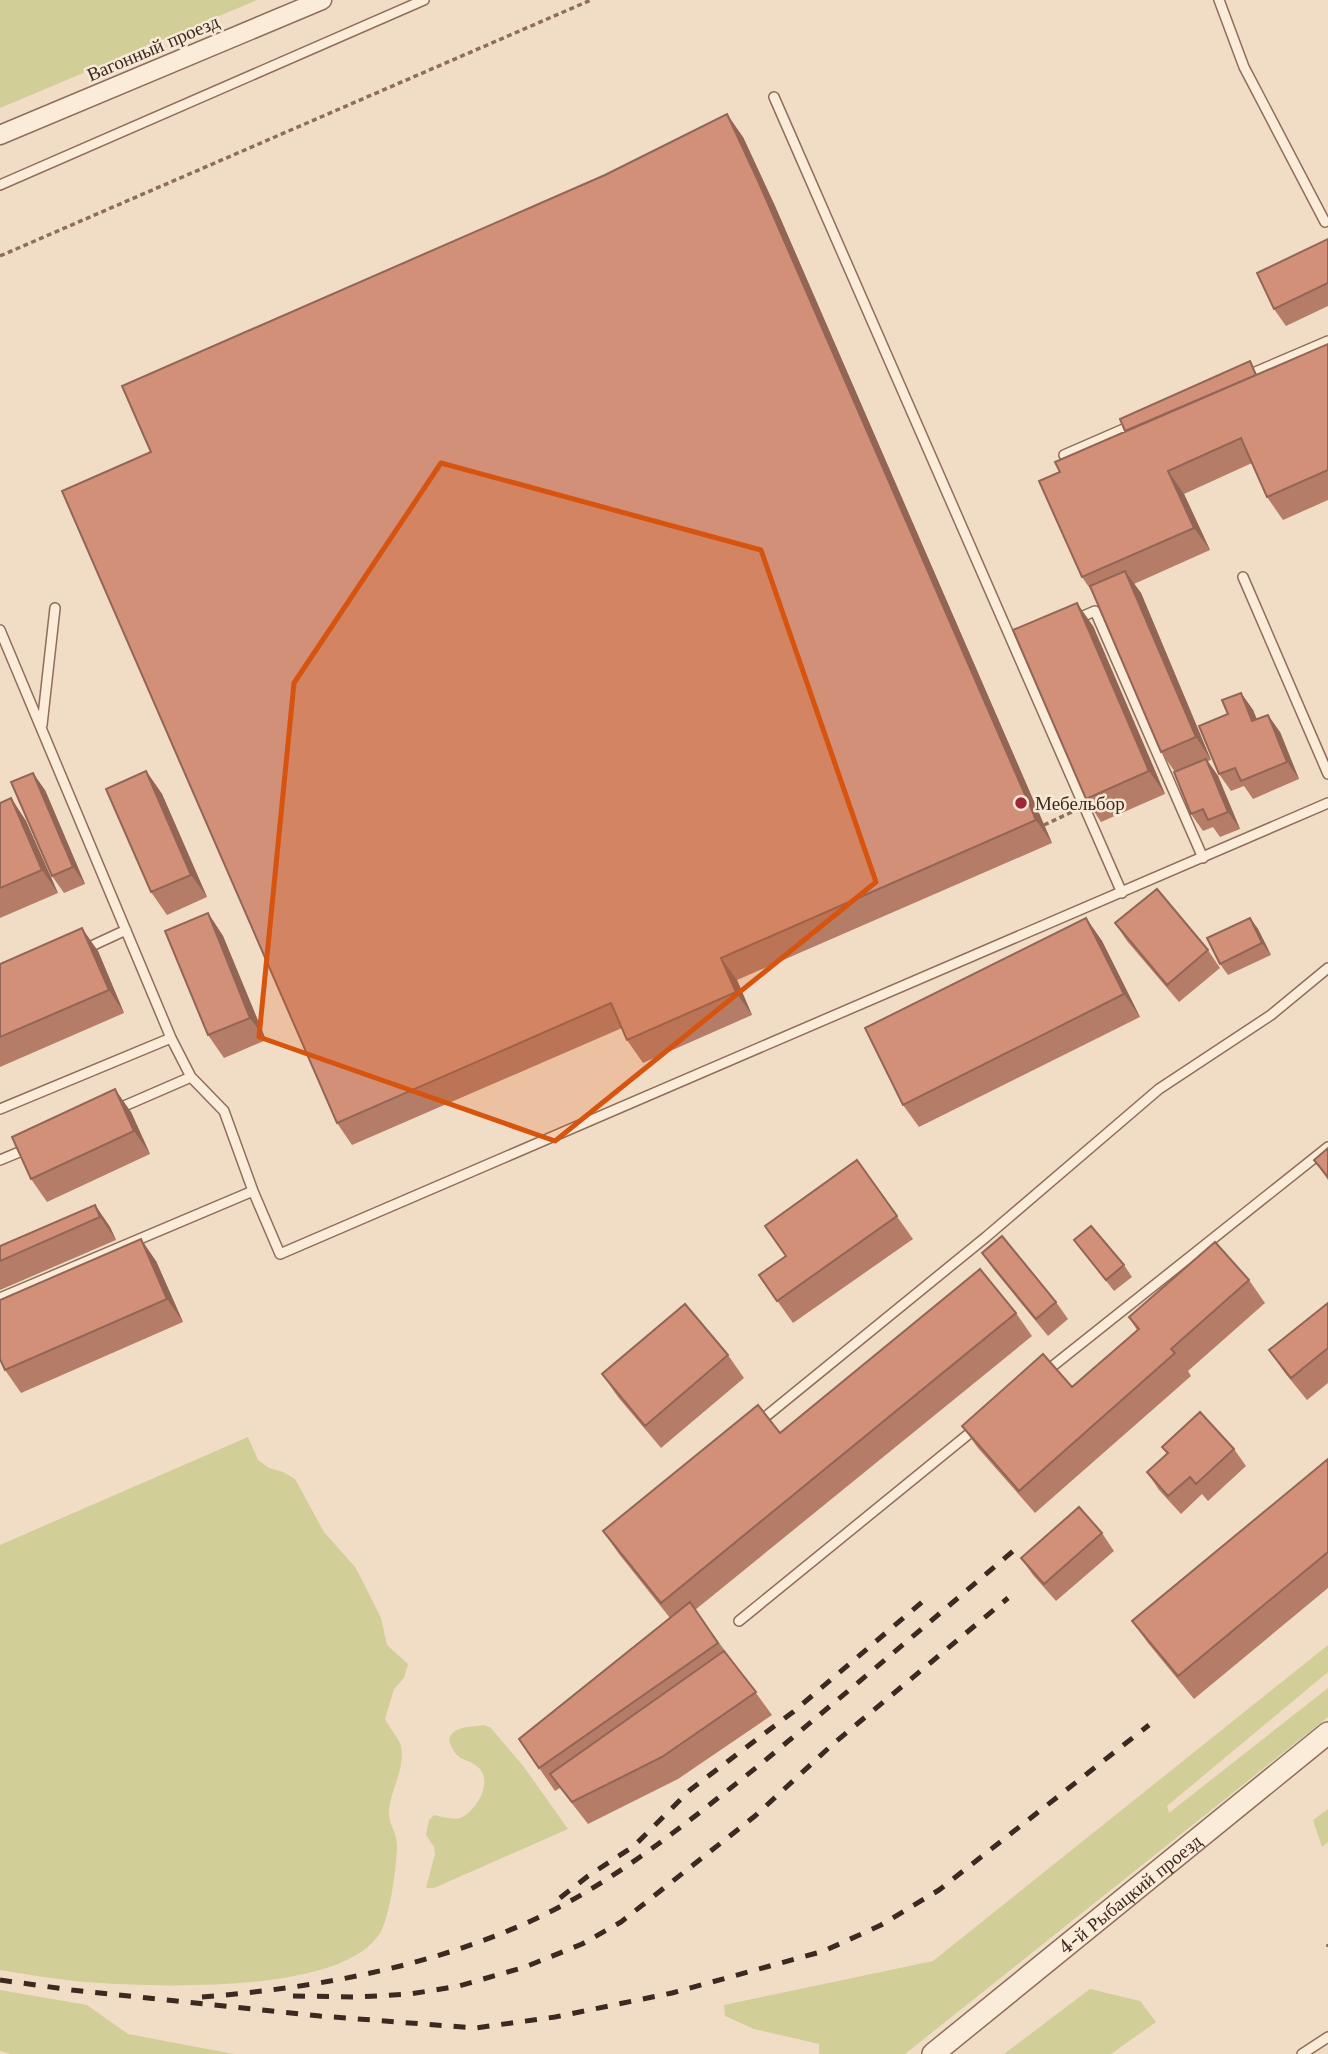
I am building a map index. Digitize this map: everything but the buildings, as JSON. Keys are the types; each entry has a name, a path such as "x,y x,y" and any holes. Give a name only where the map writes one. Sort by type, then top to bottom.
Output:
{"street":[{"name":"Вагонный проезд","path":"0,135 323,0"},
{"name":"4-й Рыбацкий проезд","path":"933,2054 1328,1733"}],"lane":[{"path":"0,185 424,0"},
{"path":"1219,0 1244,67 1325,222"},
{"path":"774,97 1122,893"},
{"path":"1240,379 1328,341"},
{"path":"1063,454 1139,422"},
{"path":"1243,577 1328,774"},
{"path":"41,728 55,608"},
{"path":"1060,626 1095,611 1203,858"},
{"path":"0,630 171,1038 191,1077 224,1111 253,1191 280,1254 1328,803"},
{"path":"1014,647 1026,642"},
{"path":"76,953 126,930"},
{"path":"753,1427 986,1237 1159,1089 1271,1015 1328,968"},
{"path":"0,1109 171,1038"},
{"path":"102,1116 191,1077"},
{"path":"0,1160 38,1143"},
{"path":"1037,1379 1328,1147"},
{"path":"0,1298 253,1191"},
{"path":"738,1621 983,1422"},
{"path":"1302,2054 1328,2037"}],"path":[{"path":"0,256 591,0"},
{"path":"1044,825 1084,807"}],"highlighted area":[{"path":"441,463 761,550 876,882 555,1141 259,1037 294,683"}],"shaded area":[{"path":"0,0 257,0 0,108"},
{"path":"248,1437 258,1460 295,1479 324,1532 355,1567 381,1618 387,1645 408,1664 404,1678 394,1689 385,1719 400,1743 402,1755 390,1805 389,1818 397,1841 397,1854 384,1925 380,1933 358,1954 325,1968 284,1978 238,1983 145,1985 65,1980 0,1970 0,1545"},
{"path":"1328,1645 1328,1672 1167,1806 1169,1813 1328,1688 1328,1717 905,2054 819,2054 819,2044 754,2029 725,2016 724,2005 933,1961"},
{"path":"483,1725 490,1727 524,1767 568,1829 434,1888 426,1888 435,1854 426,1835 429,1820 434,1815 451,1818 464,1816 476,1804 484,1789 484,1778 479,1768 459,1757 449,1740 458,1729"},
{"path":"1328,1809 1328,1842 1322,1847 1313,1820"},
{"path":"1090,1989 1140,2001 1156,2022 1111,2054 1004,2054"},
{"path":"0,1990 87,2005 128,2034 234,2054 11,2054 0,2051"}],"railway":[{"path":"202,1997 286,1988 411,1963 531,1921 593,1888 651,1849 762,1763 1013,1551"},
{"path":"560,1898 634,1846 690,1790 793,1712 928,1597"},
{"path":"293,1996 358,1997 410,1994 459,1986 525,1967 582,1944 621,1922 755,1816 833,1744 1008,1598"},
{"path":"0,1980 320,2016 475,2028 555,2017 672,1993 824,1951 881,1925 939,1890 1149,1725"}],"place":[{"name":"Мебельбор","path":"1021,803"}]}
